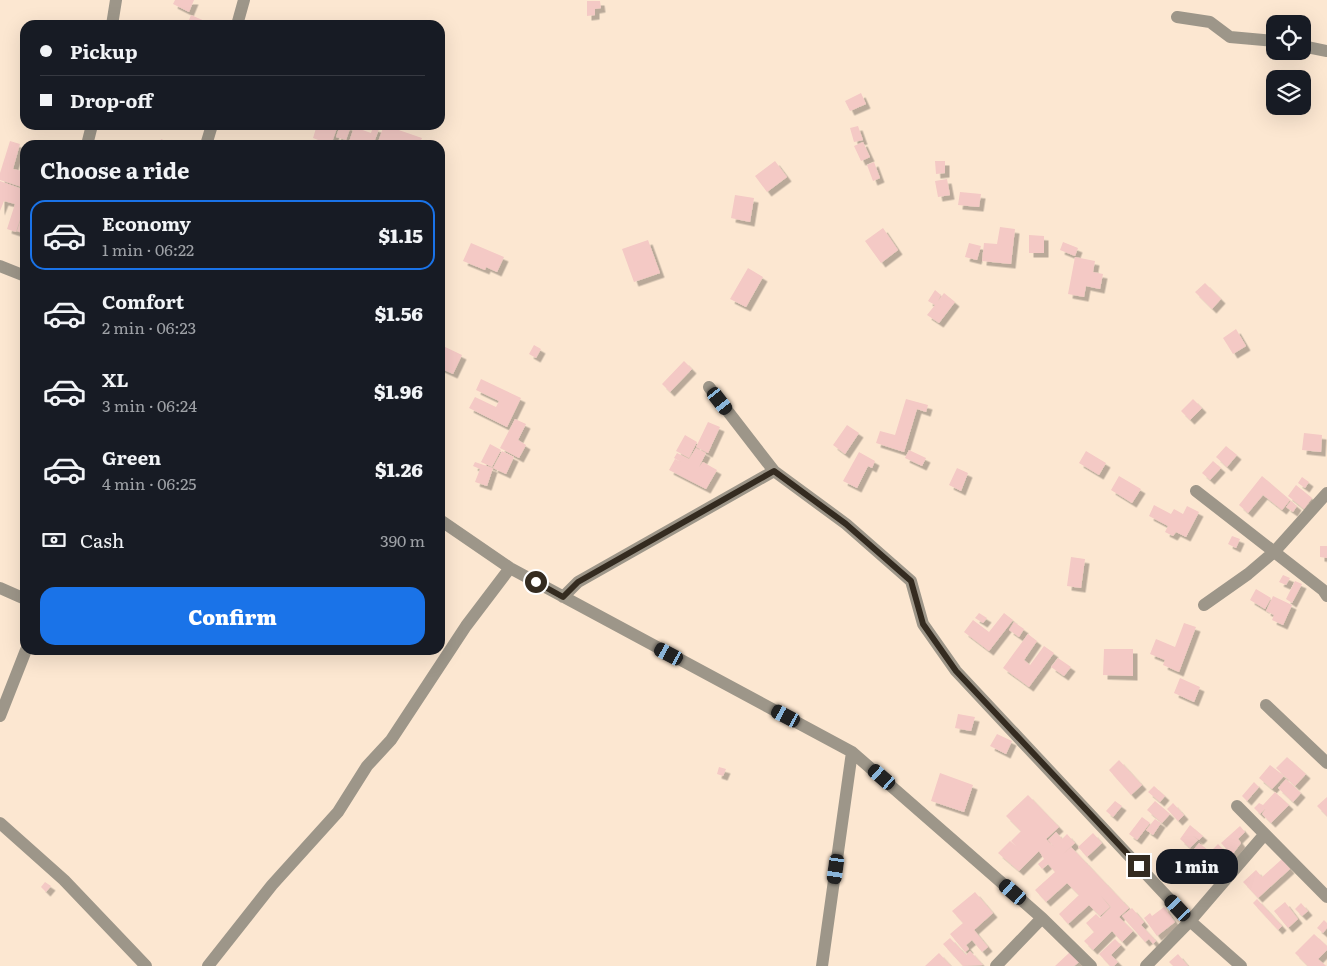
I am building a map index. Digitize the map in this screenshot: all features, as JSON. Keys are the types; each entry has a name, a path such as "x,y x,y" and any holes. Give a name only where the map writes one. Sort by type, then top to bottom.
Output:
{"street":[{"path":"113,20 116,0"},
{"path":"239,20 244,0"},
{"path":"1177,17 1210,22 1230,37 1266,40"},
{"path":"1311,48 1327,52"},
{"path":"0,266 20,274"},
{"path":"709,387 774,471 846,524 911,581 923,624 956,671 1190,921 1241,966"},
{"path":"563,597 578,582 774,471"},
{"path":"1196,491 1275,551 1323,590 1327,596"},
{"path":"1204,605 1248,574 1275,551 1327,493"},
{"path":"445,523 510,568 852,752 1042,918 1091,966"},
{"path":"208,966 272,885 338,812 366,766 391,740 466,626 510,568"},
{"path":"0,588 20,598"},
{"path":"0,716 24,655"},
{"path":"1266,705 1327,763"},
{"path":"822,966 852,752"},
{"path":"1237,806 1327,897"},
{"path":"0,823 64,880 146,966"},
{"path":"1146,966 1190,921 1264,835"},
{"path":"996,966 1042,918"}],"building":[{"path":"175,0 194,0 189,12 173,4"},
{"path":"587,1 600,1 601,8 595,9 595,15 587,16"},
{"path":"191,15 202,20 189,20"},
{"path":"861,93 866,104 850,111 845,101"},
{"path":"858,126 863,140 854,142 850,128"},
{"path":"315,130 336,130 333,140 313,138"},
{"path":"338,130 350,130 346,140 336,137"},
{"path":"353,130 362,130 371,133 372,130 379,130 375,140 350,140"},
{"path":"382,130 399,130 422,138 421,140 379,140"},
{"path":"10,141 20,144 13,169 20,171 20,186 0,180 0,173"},
{"path":"863,142 870,157 861,161 854,146"},
{"path":"775,161 787,177 767,192 755,176"},
{"path":"935,161 945,161 945,173 936,174"},
{"path":"874,162 880,178 873,181 867,165"},
{"path":"947,179 950,195 938,197 935,181"},
{"path":"0,181 20,188 20,220 16,232 7,229 15,204 4,201 0,211"},
{"path":"960,192 981,194 979,207 958,205"},
{"path":"735,195 754,198 750,222 731,218"},
{"path":"1000,227 1015,229 1011,264 982,261 984,243 997,244"},
{"path":"883,228 898,250 881,263 865,241"},
{"path":"1029,235 1044,236 1044,253 1029,253"},
{"path":"648,240 660,273 634,282 622,249"},
{"path":"1063,242 1078,248 1075,256 1060,250"},
{"path":"471,243 504,257 497,272 486,267 485,270 463,261"},
{"path":"969,243 981,246 977,260 965,257"},
{"path":"1075,257 1095,261 1093,272 1103,274 1100,289 1086,286 1084,297 1068,294"},
{"path":"748,268 763,277 746,307 730,299"},
{"path":"1205,283 1221,299 1212,309 1195,292"},
{"path":"935,290 941,295 938,301 944,293 955,302 939,323 927,315 935,305 928,301"},
{"path":"1236,329 1246,346 1233,354 1223,338"},
{"path":"534,345 541,349 536,358 529,354"},
{"path":"445,347 462,355 453,374 445,370"},
{"path":"684,361 692,369 670,392 662,384"},
{"path":"481,379 521,398 507,427 469,408 475,397 496,407 499,401 476,390"},
{"path":"906,399 928,405 926,412 917,409 904,452 876,443 880,431 895,435"},
{"path":"1193,399 1202,408 1190,420 1181,411"},
{"path":"515,419 526,424 518,440 526,445 519,458 500,448"},
{"path":"708,422 720,427 708,453 696,447"},
{"path":"847,425 859,433 845,454 833,445"},
{"path":"1304,433 1322,435 1321,452 1302,450"},
{"path":"685,435 697,442 689,458 676,451"},
{"path":"490,444 501,450 492,467 481,462"},
{"path":"1226,446 1237,455 1227,467 1216,457"},
{"path":"696,448 706,453 699,467 703,462 717,470 706,489 669,470 675,459 681,462 674,458 677,453 689,459"},
{"path":"909,450 926,458 922,466 905,458"},
{"path":"502,451 514,457 506,474 493,468"},
{"path":"1086,451 1106,463 1099,475 1079,463"},
{"path":"859,452 875,461 872,468 868,466 857,488 843,481"},
{"path":"1213,461 1221,468 1210,480 1202,473"},
{"path":"475,462 493,468 487,486 475,482 480,469 473,466"},
{"path":"957,468 968,473 961,491 949,485"},
{"path":"1119,476 1141,489 1132,503 1111,490"},
{"path":"1262,476 1290,500 1282,510 1263,495 1248,513 1239,505"},
{"path":"1302,477 1309,482 1305,488 1298,483"},
{"path":"1296,485 1312,498 1304,509 1288,496"},
{"path":"1291,501 1297,506 1293,512 1286,507"},
{"path":"1154,505 1171,514 1174,509 1183,514 1187,506 1199,512 1186,537 1176,532 1173,536 1165,532 1168,526 1149,516"},
{"path":"1232,536 1240,539 1236,548 1228,544"},
{"path":"1320,546 1327,546 1327,558 1320,557"},
{"path":"1071,557 1085,559 1081,588 1067,586"},
{"path":"1283,575 1290,578 1286,585 1279,582"},
{"path":"1295,581 1302,584 1292,603 1286,599"},
{"path":"1256,589 1271,598 1265,609 1250,600"},
{"path":"1273,596 1292,605 1283,625 1272,620 1274,615 1266,611"},
{"path":"979,613 987,618 983,623 975,618"},
{"path":"1004,613 1013,620 989,651 964,632 973,620 989,632"},
{"path":"1014,622 1024,629 1019,637 1009,630"},
{"path":"1184,623 1196,627 1179,672 1163,665 1165,660 1150,654 1156,639 1175,647"},
{"path":"1028,634 1037,641 1024,660 1030,665 1044,646 1054,653 1029,687 1003,668"},
{"path":"1104,649 1133,649 1133,676 1103,675"},
{"path":"1058,658 1071,667 1064,676 1051,667"},
{"path":"1180,678 1200,687 1194,702 1174,693"},
{"path":"958,714 975,717 971,731 955,728"},
{"path":"997,734 1012,741 1006,754 990,746"},
{"path":"1287,757 1306,774 1295,786 1276,768"},
{"path":"1119,760 1142,785 1131,795 1109,770"},
{"path":"1270,765 1284,776 1272,789 1259,778"},
{"path":"719,767 726,769 723,776 717,774"},
{"path":"940,773 973,785 964,812 931,801"},
{"path":"1286,779 1301,793 1293,802 1278,788"},
{"path":"1254,782 1259,787 1247,801 1242,796"},
{"path":"1154,786 1165,796 1160,802 1148,792"},
{"path":"1275,792 1289,805 1271,823 1262,814 1266,808 1260,814 1254,808 1259,803 1263,805"},
{"path":"1028,795 1059,827 1046,839 1055,848 1048,840 1056,832 1062,839 1067,834 1075,843 1062,855 1071,847 1129,908 1119,917 1133,931 1122,942 1112,931 1093,950 1084,941 1094,932 1086,923 1096,914 1100,918 1111,907 1101,896 1110,907 1100,916 1089,905 1068,924 1059,914 1079,895 1067,883 1046,902 1035,890 1055,872 1048,864 1042,869 1038,864 1044,859 1039,851 1019,871 998,853 1010,841 1016,846 1011,841 1021,831 1006,816"},
{"path":"1327,797 1327,816 1317,806"},
{"path":"1115,801 1122,806 1113,817 1106,811"},
{"path":"1155,801 1170,814 1162,823 1147,810"},
{"path":"1173,803 1184,815 1178,821 1167,809"},
{"path":"1142,817 1150,823 1137,840 1129,834"},
{"path":"1155,819 1161,823 1153,835 1146,830"},
{"path":"1190,825 1203,836 1199,840 1193,836 1198,840 1190,848 1180,839"},
{"path":"1240,826 1245,832 1238,839 1241,843 1232,855 1221,843"},
{"path":"1093,833 1102,843 1087,857 1078,847"},
{"path":"1199,843 1208,850 1195,867 1186,859"},
{"path":"1218,844 1230,856 1224,863 1211,851"},
{"path":"1210,852 1223,864 1214,875 1200,863"},
{"path":"1282,859 1290,869 1258,898 1243,882 1256,870 1262,877"},
{"path":"45,882 51,886 46,892 41,887"},
{"path":"975,892 993,913 974,930 988,947 982,952 972,940 966,945 969,949 965,952 950,934 963,923 952,911"},
{"path":"1257,899 1282,926 1278,930 1253,903"},
{"path":"1285,902 1298,919 1288,928 1274,911"},
{"path":"1301,903 1308,911 1302,916 1295,909"},
{"path":"1164,907 1175,922 1157,936 1144,918 1150,913 1152,916"},
{"path":"1132,908 1144,922 1141,925 1156,941 1153,944 1149,939 1145,942 1122,916"},
{"path":"1324,920 1327,923 1327,928 1323,933 1317,928"},
{"path":"1314,934 1327,946 1327,950 1318,959 1326,966 1308,966 1295,953"},
{"path":"950,938 966,955 970,951 983,965 963,966 943,944"},
{"path":"1115,939 1121,945 1111,955 1118,962 1114,966 1110,966 1099,954"},
{"path":"1070,952 1079,962 1074,966 1055,966"},
{"path":"939,953 951,966 925,966"},
{"path":"1178,954 1188,966 1173,966 1169,962"}],"route":[{"path":"536,582 563,597 578,582 774,471 846,524 911,581 923,624 956,671 1139,866"}]}
